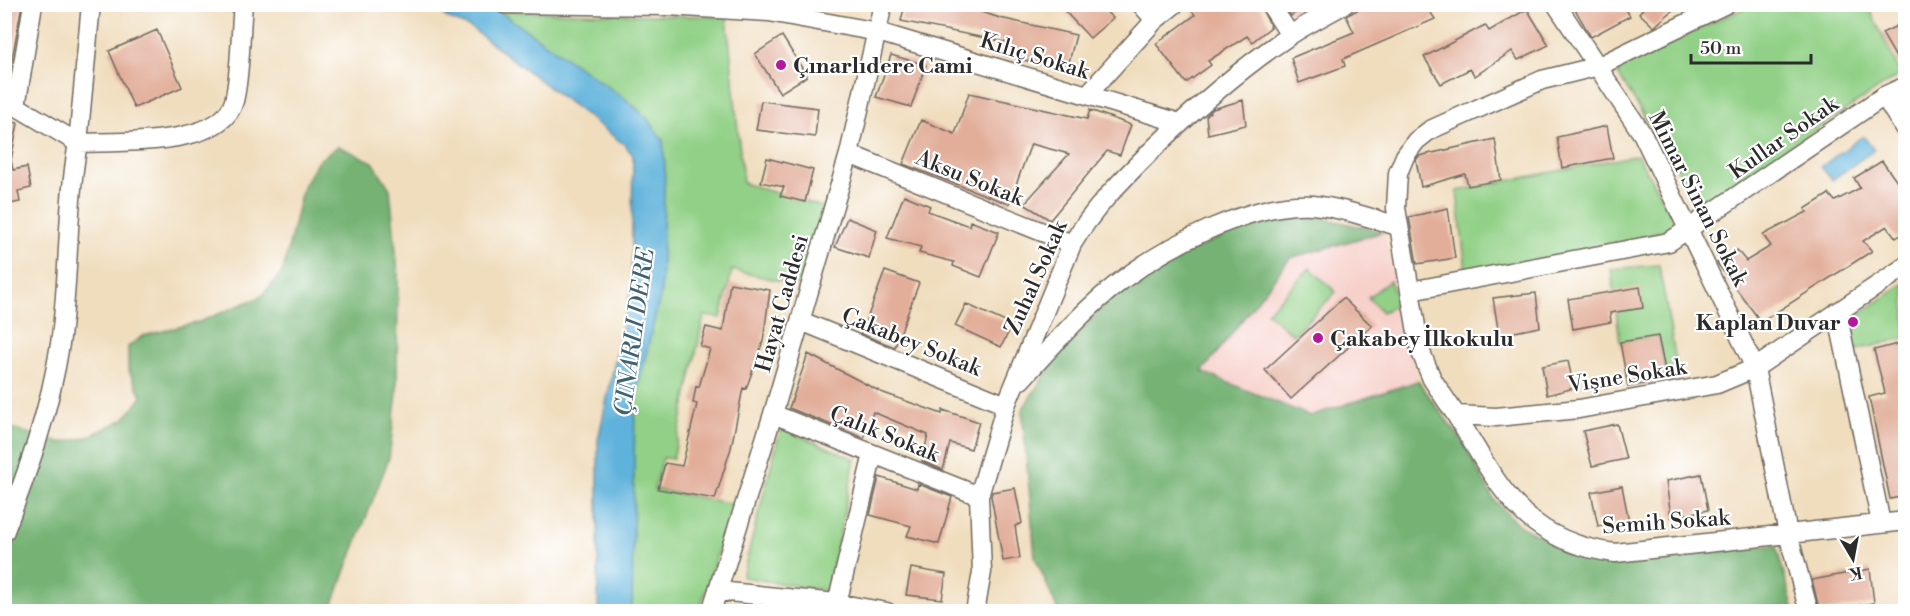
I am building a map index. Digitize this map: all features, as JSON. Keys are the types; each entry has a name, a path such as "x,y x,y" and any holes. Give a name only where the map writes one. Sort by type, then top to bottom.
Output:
{"street":[{"path":"33,4 10,104 78,143 185,137 221,120 234,102 243,4"},
{"path":"4,533 43,423 54,381 60,341 71,181 78,143 91,4"},
{"name":"Kılıç Sokak","path":"504,4 768,8 878,32 1180,123"},
{"name":"Hayat Caddesi","path":"711,612 773,414 849,154 883,4"},
{"path":"1141,4 1155,20"},
{"path":"1087,95 1155,20 1175,4"},
{"path":"1270,4 1290,35"},
{"name":"Zuhal Sokak","path":"975,612 982,572 979,496 1009,398 1072,244 1083,225 1110,191 1180,123 1233,78 1290,35 1345,4"},
{"name":"Mimar Sinan Sokak","path":"1556,4 1643,135 1755,368 1788,534 1809,612"},
{"path":"1456,415 1425,366 1398,226 1396,190 1398,173 1416,141 1430,130 1542,80 1599,66 1726,4"},
{"name":"Kullar Sokak","path":"1410,291 1669,242 1690,231 1884,96 1905,86"},
{"path":"1884,96 1905,131"},
{"name":"Aksu Sokak","path":"849,154 1072,244"},
{"path":"1009,398 1076,318 1121,279 1159,253 1231,220 1265,210 1312,205 1398,226"},
{"name":"Vişne Sokak","path":"1456,415 1496,417 1580,409 1717,384 1755,368 1905,266"},
{"path":"1837,312 1881,523"},
{"name":"Çakabey Sokak","path":"801,321 1009,398"},
{"name":"Çalık Sokak","path":"773,414 979,496"},
{"name":"Semih Sokak","path":"1456,415 1504,494 1524,515 1566,542 1586,549 1615,553 1905,521"},
{"path":"836,607 873,454"},
{"path":"719,591 887,612"}],"shaded area":[{"name":"Çakabey İlkokulu","path":"1383,232 1418,381 1310,416 1201,372 1290,258"}],"green space":[{"path":"1867,4 1901,74 1700,205 1614,68 1751,5"},
{"path":"460,10 727,17 743,183 833,210 810,288 732,270 721,318 704,316 673,459 663,458 654,489 733,504 699,611 619,611 646,160"},
{"path":"338,146 373,162 390,189 398,272 397,393 389,458 330,611 5,612 5,426 60,443 88,437 124,419 142,397 128,369 128,347 143,336 199,322 262,296 283,271 303,186 318,161"},
{"path":"1637,155 1678,225 1616,247 1466,271 1457,191"},
{"path":"1310,215 1383,232 1290,258 1202,372 1310,416 1418,381 1462,441 1494,500 1520,526 1582,558 1628,559 1776,545 1794,611 1058,611 1035,557 1022,410 1051,365 1109,300 1178,257 1246,226"},
{"path":"1659,265 1679,378 1667,380 1658,336 1620,342 1611,269"},
{"path":"1310,268 1336,292 1293,335 1267,312"},
{"path":"1390,281 1399,304 1382,312 1368,297"},
{"path":"1905,283 1905,338 1857,350 1851,326 1855,317"},
{"path":"781,428 855,459 828,591 742,577"}],"water":[{"name":"ÇINARLI DERE","path":"434,5 490,5 627,100 647,118 663,140 665,167 661,293 635,399 632,611 598,611 598,440 631,287 633,155 625,145 471,28 447,18"},
{"path":"1863,136 1874,150 1832,180 1821,167"}],"building":[{"path":"4,4 22,4 11,65 4,64"},
{"path":"905,4 956,4 1000,18 1076,35 1067,70 1003,55 1005,42 901,21"},
{"path":"1058,4 1097,4 1113,18 1090,38"},
{"path":"1187,4 1259,4 1271,27 1252,42 1247,36 1208,61 1211,65 1186,83 1156,44 1195,15"},
{"path":"1284,4 1308,4 1291,16"},
{"path":"1368,4 1425,4 1435,19 1343,59 1345,66 1299,83 1291,58 1354,32 1346,16"},
{"path":"1572,4 1623,4 1630,16 1591,37"},
{"path":"1647,4 1680,4 1654,27 1639,13"},
{"path":"1527,9 1549,45 1518,60 1512,51 1475,76 1470,69 1441,84 1424,57 1485,25 1489,31"},
{"path":"1905,22 1905,73 1882,33"},
{"path":"157,30 182,87 134,108 109,51"},
{"name":"Çınarlıdere Cami","path":"782,36 807,76 780,93 755,54"},
{"path":"891,55 926,65 911,107 876,97"},
{"path":"969,93 1087,119 1090,110 1131,125 1120,155 1107,151 1050,220 1024,204 1069,154 1031,144 1009,204 903,164 921,120 955,134"},
{"path":"1243,100 1246,125 1208,134 1206,116 1213,109"},
{"path":"761,101 818,108 815,137 756,130"},
{"path":"4,120 18,123 11,160 13,170 27,167 31,188 18,191 20,202 4,205"},
{"path":"1607,126 1613,158 1562,168 1557,137"},
{"path":"1495,139 1501,180 1468,186 1465,174 1421,187 1416,160 1419,156"},
{"path":"767,158 813,170 805,202 780,196 784,187 761,182"},
{"path":"1882,161 1905,193 1905,232 1896,238 1887,226 1863,241 1872,251 1761,322 1717,263 1737,250 1746,261 1771,246 1763,235 1807,212 1805,209 1829,194 1835,201 1860,188 1854,178"},
{"path":"904,195 930,206 928,211 969,226 970,221 999,232 981,277 953,266 954,262 919,253 921,247 887,238"},
{"path":"1448,208 1455,258 1417,264 1409,217"},
{"path":"847,218 877,230 869,258 835,247"},
{"path":"885,271 919,283 895,347 861,334"},
{"path":"730,283 770,290 763,341 746,389 743,388 731,448 715,499 658,489 665,463 682,466 697,404 693,403 696,386 699,387 710,349 700,346 706,327 723,331"},
{"path":"1640,287 1643,308 1610,313 1611,322 1573,329 1568,299"},
{"path":"1536,293 1540,327 1499,335 1493,298"},
{"name":"Çakabey İlkokulu","path":"1343,298 1372,326 1291,399 1265,370"},
{"path":"966,304 1012,325 1001,347 955,326"},
{"path":"1658,336 1667,380 1628,387 1620,342"},
{"path":"1905,342 1905,496 1890,499 1869,397 1885,393 1874,350"},
{"path":"808,354 881,392 942,414 943,410 979,422 971,449 950,443 943,470 922,461 928,435 873,412 864,438 789,408"},
{"path":"1568,361 1574,388 1547,395 1542,366"},
{"path":"1617,424 1626,459 1592,466 1583,431"},
{"path":"1701,474 1708,510 1671,517 1666,481"},
{"path":"879,477 917,489 918,484 952,497 939,544 907,536 911,526 870,515"},
{"path":"1622,486 1629,522 1598,526 1591,492"},
{"path":"1015,488 1022,523 1015,526 1020,558 1003,561 991,496 992,492"},
{"path":"911,568 946,574 942,599 906,595"},
{"path":"1870,569 1874,603 1820,612 1812,580"}],"place":[{"name":"Çınarlıdere Cami","path":"781,65"},
{"name":"Kaplan Duvar","path":"1853,322"},
{"name":"Çakabey İlkokulu","path":"1318,338"}]}
